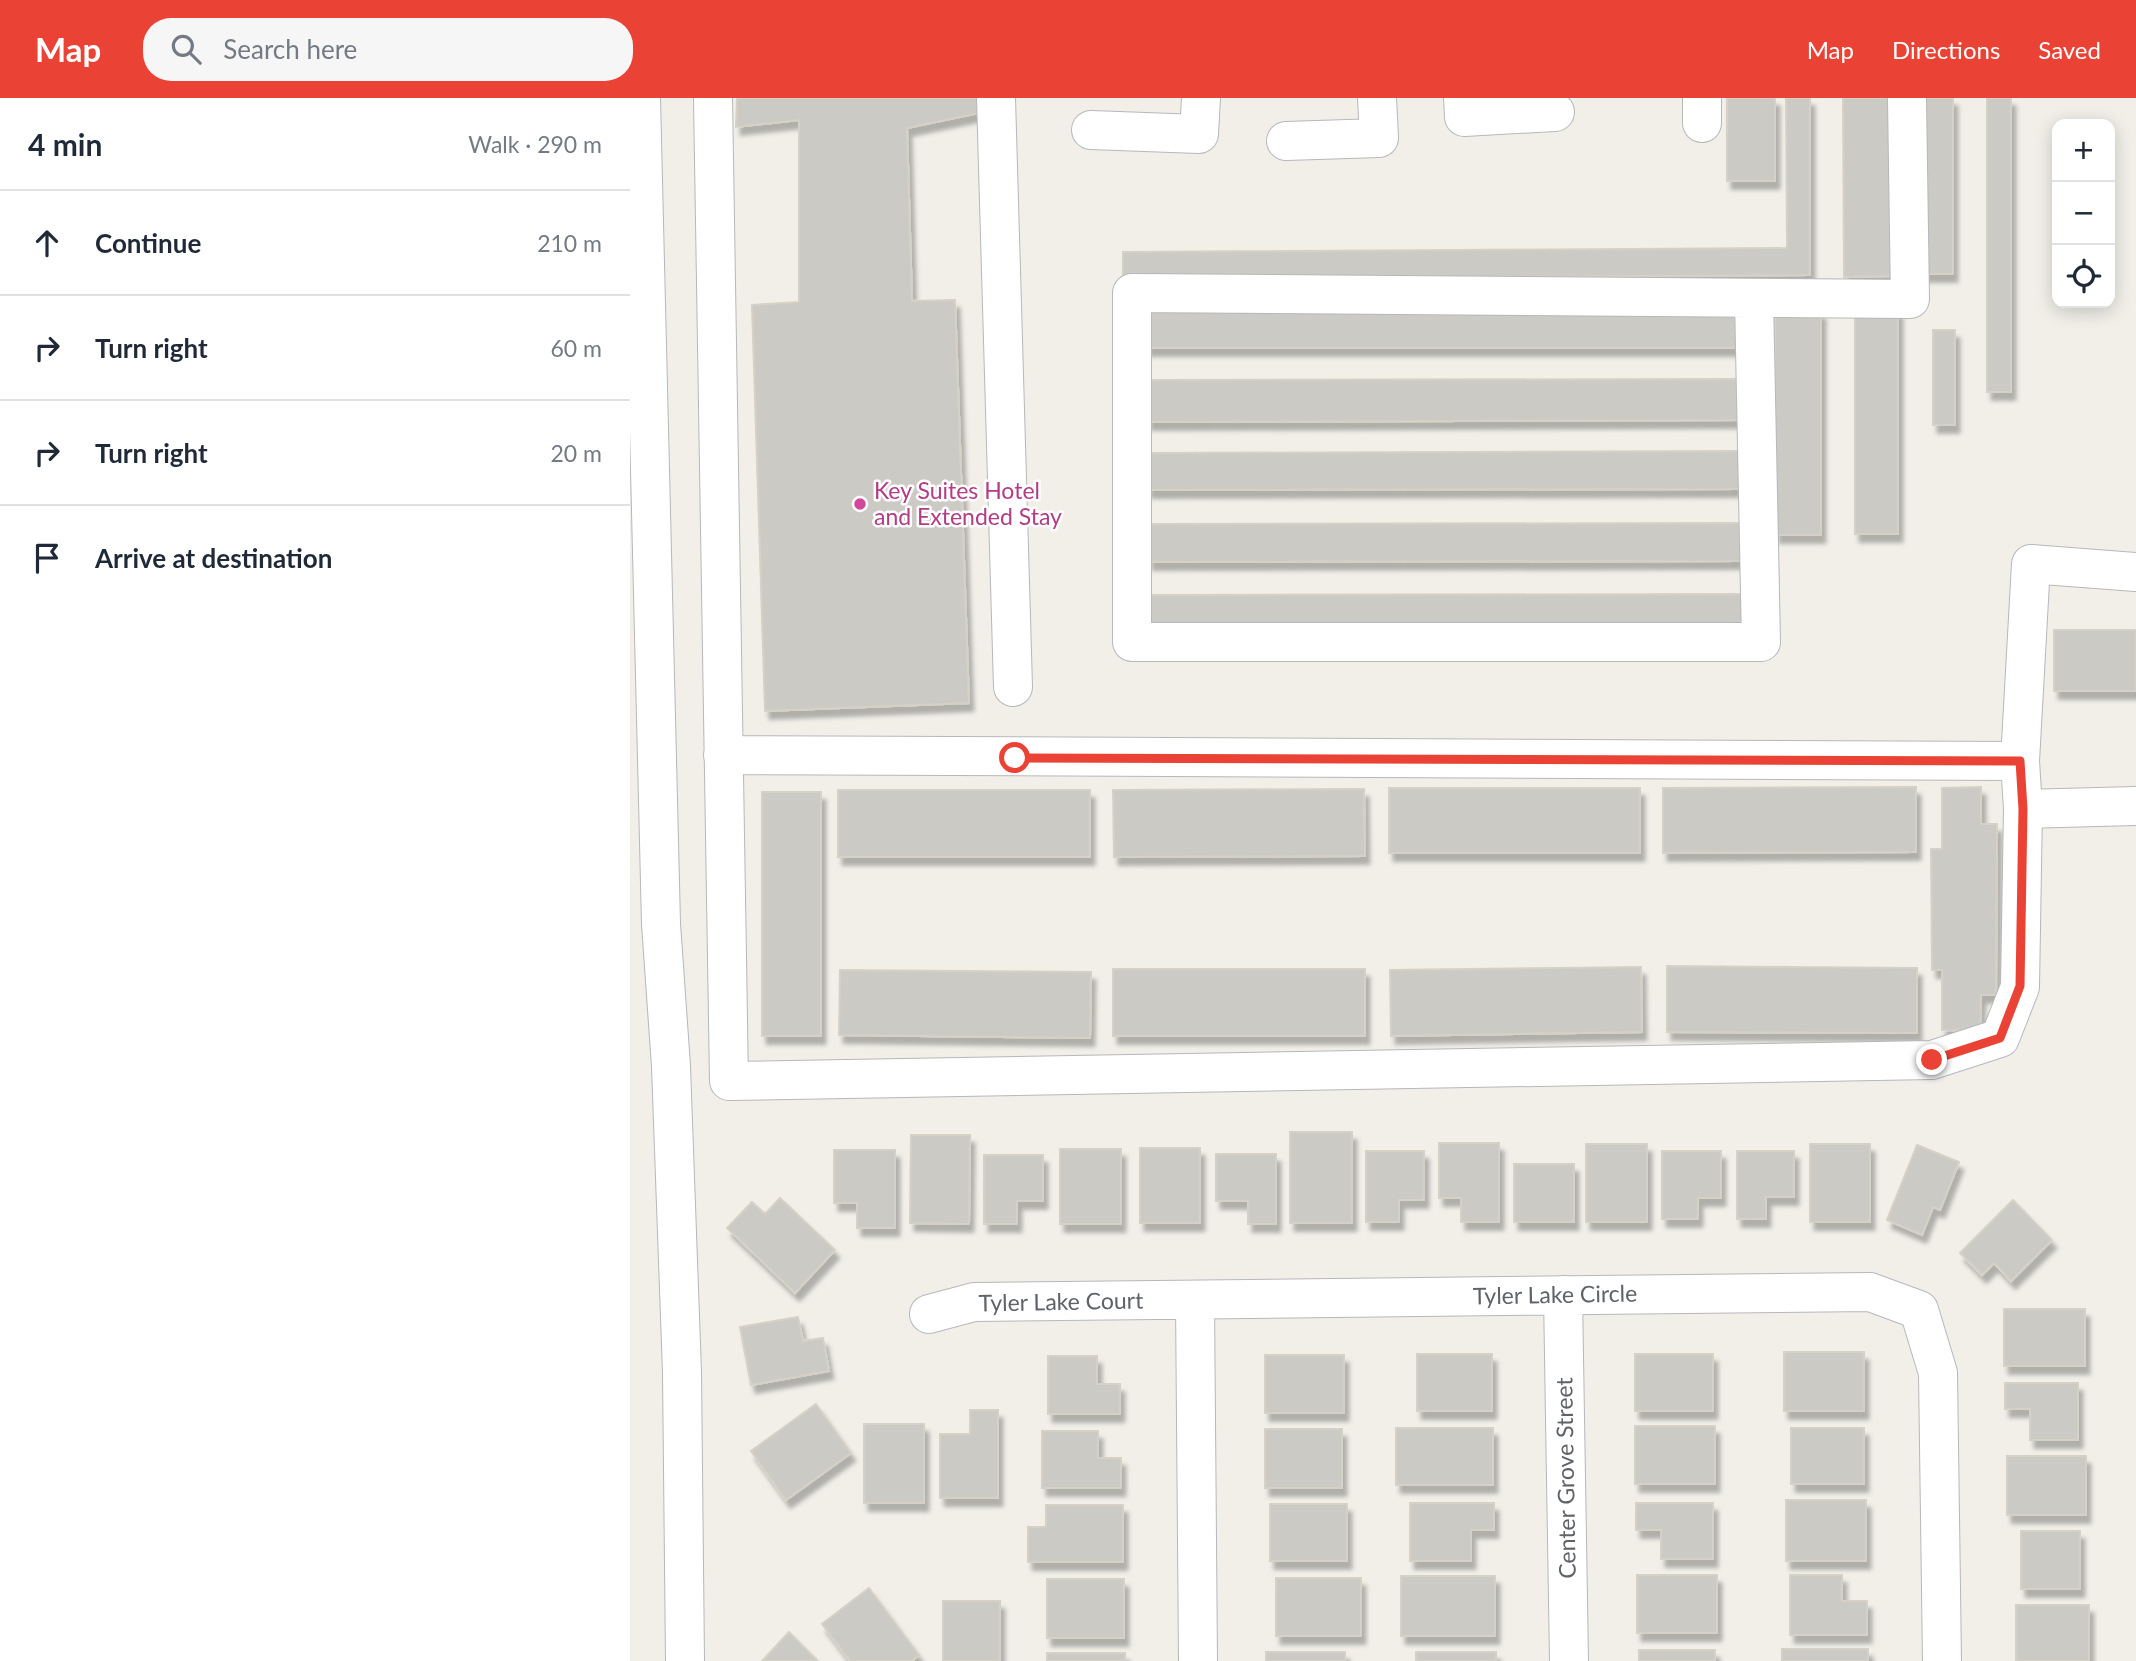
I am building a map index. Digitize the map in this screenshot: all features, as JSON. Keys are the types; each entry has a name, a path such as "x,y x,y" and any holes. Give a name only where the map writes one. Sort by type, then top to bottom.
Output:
{"street":[{"path":"641,98 661,924 671,1066 682,1373 685,1661"},
{"path":"713,98 729,1081 1932,1060 2000,1038 2020,986 2023,809 2020,761 2031,564 2136,572"},
{"path":"996,98 1013,688"},
{"path":"1091,130 1199,134 1200,98"},
{"path":"1286,141 1379,138 1377,98"},
{"path":"1463,98 1464,117 1555,112"},
{"path":"1754,299 1760,642 1132,642 1132,293 1910,299 1907,98"},
{"path":"723,755 2020,761"},
{"path":"2023,809 2136,806"},
{"name":"Tyler Lake Circle","path":"1195,1300 1870,1292 1919,1310 1938,1373 1942,1661"},
{"name":"Center Grove Street","path":"1563,1295 1569,1661"},
{"path":"1195,1300 1198,1661"},
{"name":"Tyler Lake Court","path":"929,1314 974,1302 1195,1300"}],"building":[{"name":"Key Suites Hotel and Extended Stay","path":"737,98 984,98 984,112 907,128 912,301 955,300 969,703 765,711 752,305 799,302 799,120 736,127"},
{"path":"1727,98 1775,98 1775,181 1727,181"},
{"path":"1786,98 1810,98 1810,275 1123,279 1123,252 1787,248"},
{"path":"1843,98 1890,98 1891,276 1844,277"},
{"path":"1923,98 1953,98 1953,274 1923,274"},
{"path":"1987,98 2011,98 2011,392 1987,392"},
{"path":"1146,308 1742,308 1742,348 1146,348"},
{"path":"1855,310 1898,310 1898,534 1855,534"},
{"path":"1775,311 1821,311 1821,535 1775,535"},
{"path":"1933,330 1955,330 1955,425 1933,425"},
{"path":"1741,379 1742,420 1147,422 1147,380"},
{"path":"1742,451 1742,489 1147,490 1147,453"},
{"path":"1742,523 1742,561 1148,562 1148,524"},
{"path":"1750,594 1750,625 1149,626 1149,595"},
{"path":"2054,630 2136,630 2136,691 2054,691"},
{"path":"1916,787 1916,852 1663,853 1663,788"},
{"path":"1981,787 1981,824 1997,824 1996,995 1981,995 1980,1031 1942,1030 1942,970 1932,970 1931,849 1942,849 1942,788"},
{"path":"1389,788 1640,788 1640,853 1389,853"},
{"path":"1364,789 1365,856 1114,857 1113,790"},
{"path":"838,790 1090,790 1090,857 838,857"},
{"path":"762,792 821,792 821,1036 762,1036"},
{"path":"1667,966 1917,968 1917,1033 1667,1032"},
{"path":"1641,967 1642,1032 1391,1036 1390,970"},
{"path":"1113,969 1365,969 1365,1036 1113,1036"},
{"path":"840,970 1091,972 1090,1038 839,1035"},
{"path":"1290,1132 1352,1132 1352,1223 1290,1223"},
{"path":"911,1135 970,1135 969,1224 910,1223"},
{"path":"1439,1143 1499,1143 1499,1222 1461,1222 1461,1198 1439,1198"},
{"path":"1586,1144 1647,1144 1647,1222 1586,1222"},
{"path":"1810,1144 1870,1144 1870,1222 1810,1222"},
{"path":"1917,1145 1959,1162 1940,1210 1933,1207 1922,1235 1887,1220"},
{"path":"1140,1148 1200,1148 1200,1223 1140,1223"},
{"path":"1060,1149 1121,1149 1121,1224 1060,1224"},
{"path":"834,1150 895,1150 895,1228 857,1228 857,1203 834,1203"},
{"path":"1366,1151 1424,1151 1424,1200 1399,1200 1399,1222 1366,1222"},
{"path":"1662,1151 1721,1151 1721,1198 1698,1198 1698,1219 1662,1219"},
{"path":"1737,1151 1794,1151 1794,1197 1766,1197 1766,1219 1737,1219"},
{"path":"1216,1154 1276,1154 1276,1224 1248,1224 1248,1201 1216,1201"},
{"path":"984,1155 1043,1155 1043,1201 1017,1201 1017,1224 984,1224"},
{"path":"1514,1164 1574,1164 1574,1222 1514,1222"},
{"path":"780,1198 835,1250 795,1293 727,1228 752,1202 765,1214"},
{"path":"2013,1200 2052,1240 2011,1281 1994,1263 1982,1275 1960,1253"},
{"path":"2004,1309 2085,1309 2085,1366 2004,1366"},
{"path":"798,1317 803,1341 823,1338 829,1371 751,1385 740,1327"},
{"path":"1784,1352 1864,1352 1864,1411 1784,1411"},
{"path":"1417,1354 1492,1354 1492,1411 1417,1411"},
{"path":"1635,1354 1713,1354 1713,1411 1635,1411"},
{"path":"1265,1355 1344,1355 1344,1413 1265,1413"},
{"path":"1048,1356 1097,1356 1097,1384 1120,1384 1120,1414 1048,1414"},
{"path":"2005,1383 2078,1383 2078,1440 2030,1440 2030,1409 2005,1409"},
{"path":"816,1404 851,1453 786,1500 751,1451"},
{"path":"970,1410 998,1410 998,1498 940,1498 940,1434 970,1434"},
{"path":"864,1424 924,1424 924,1503 864,1503"},
{"path":"1635,1426 1715,1426 1715,1484 1635,1484"},
{"path":"1396,1428 1493,1428 1493,1485 1396,1485"},
{"path":"1791,1428 1864,1428 1864,1484 1791,1484"},
{"path":"1265,1429 1342,1429 1342,1488 1265,1488"},
{"path":"1042,1431 1098,1431 1098,1458 1121,1458 1121,1488 1042,1488"},
{"path":"2007,1456 2086,1456 2086,1515 2007,1515"},
{"path":"1786,1500 1866,1500 1866,1561 1786,1561"},
{"path":"1410,1503 1494,1503 1494,1530 1471,1530 1471,1561 1410,1561"},
{"path":"1636,1503 1713,1503 1713,1559 1661,1559 1661,1530 1636,1530"},
{"path":"1270,1504 1347,1504 1347,1561 1270,1561"},
{"path":"1046,1505 1123,1505 1123,1562 1028,1562 1028,1527 1046,1527"},
{"path":"2021,1531 2080,1531 2080,1589 2021,1589"},
{"path":"1637,1575 1717,1575 1717,1633 1637,1633"},
{"path":"1790,1575 1842,1575 1842,1601 1867,1601 1867,1635 1790,1635"},
{"path":"1401,1576 1495,1576 1495,1636 1401,1636"},
{"path":"1276,1578 1361,1578 1361,1636 1276,1636"},
{"path":"1047,1579 1124,1579 1124,1638 1047,1638"},
{"path":"869,1588 919,1655 912,1661 850,1661 822,1624"},
{"path":"943,1601 1000,1601 1000,1661 943,1661"},
{"path":"2016,1605 2089,1605 2089,1661 2016,1661"},
{"path":"789,1632 818,1661 762,1661"},
{"path":"1782,1649 1868,1649 1868,1661 1782,1661"},
{"path":"1639,1650 1715,1650 1715,1661 1639,1661"},
{"path":"1266,1652 1345,1652 1345,1661 1266,1661"},
{"path":"1416,1652 1496,1652 1496,1661 1416,1661"},
{"path":"1047,1653 1125,1653 1125,1661 1047,1661"}],"place":[{"name":"Key Suites Hotel and Extended Stay","path":"860,504"}],"route":[{"path":"1015,758 2020,761 2023,809 2020,986 2000,1038 1932,1060"}]}
